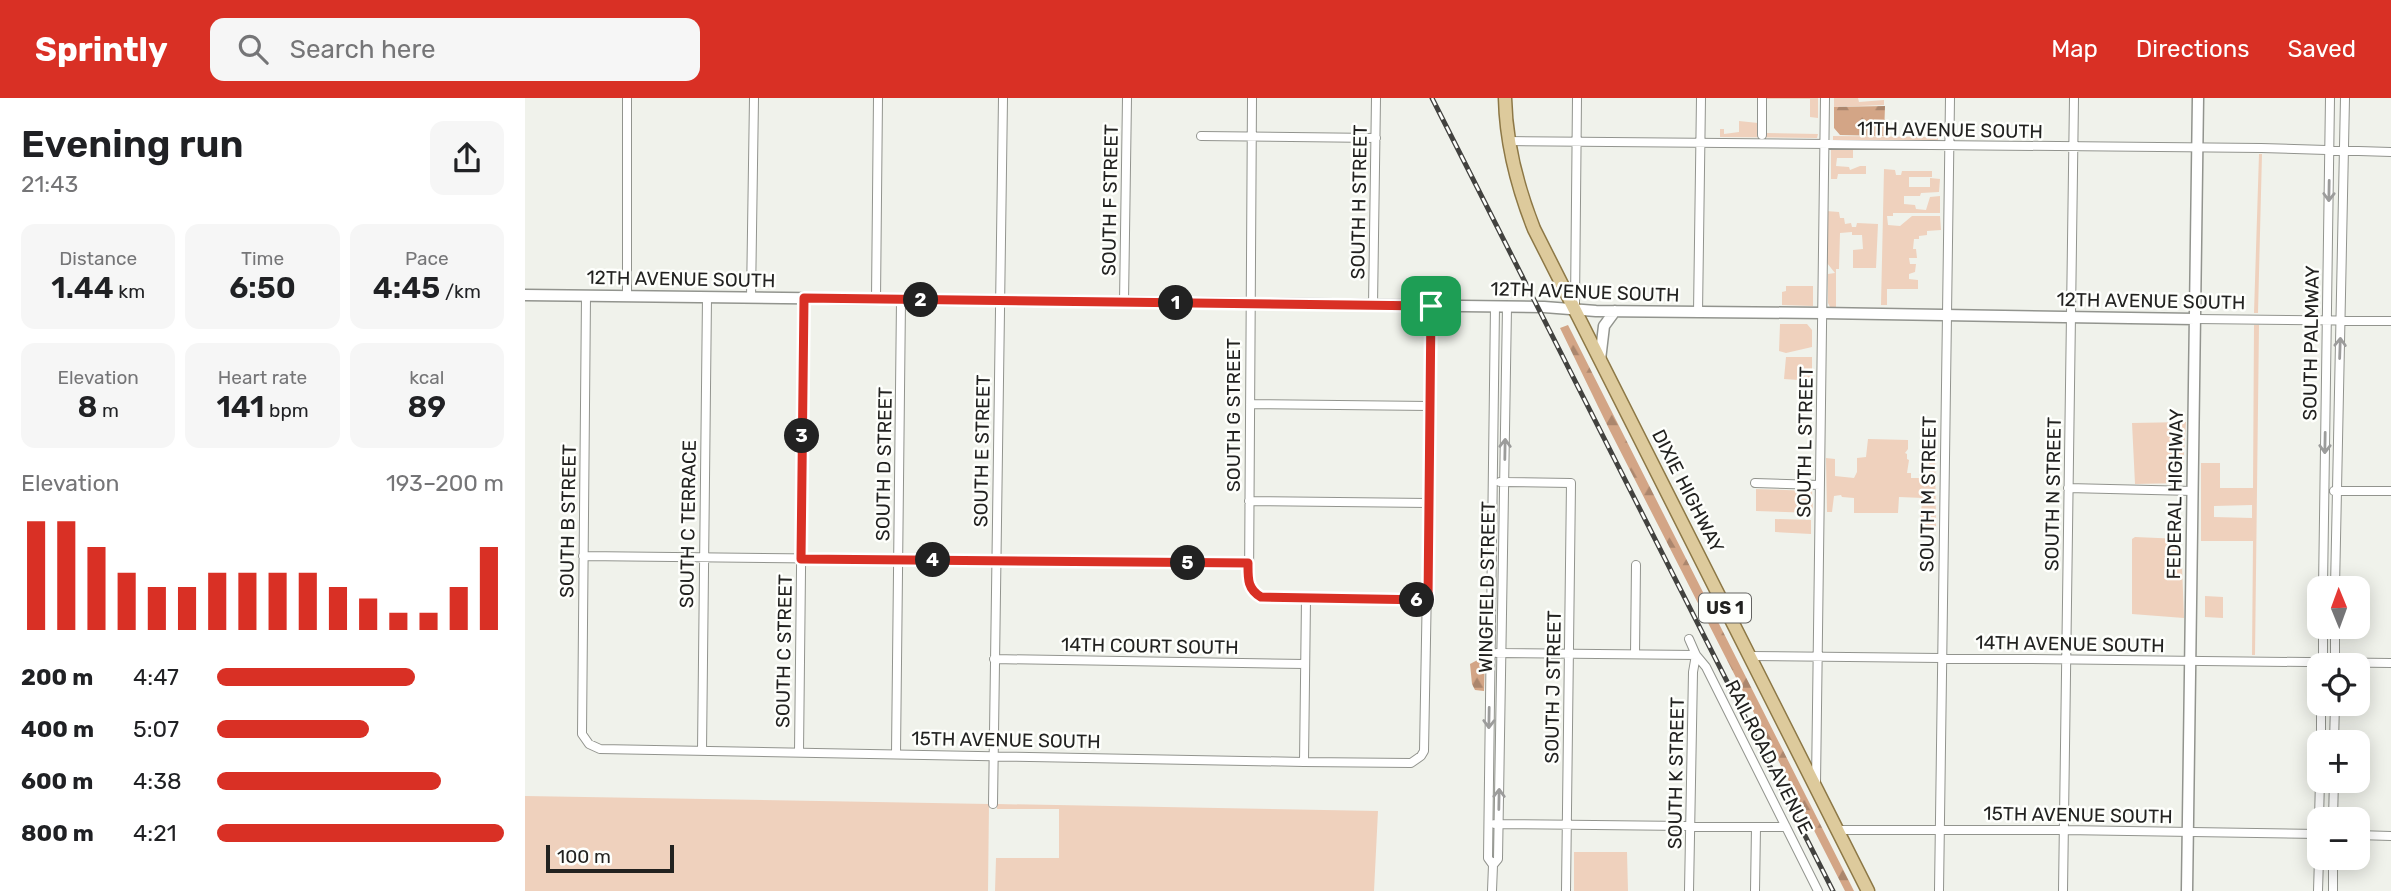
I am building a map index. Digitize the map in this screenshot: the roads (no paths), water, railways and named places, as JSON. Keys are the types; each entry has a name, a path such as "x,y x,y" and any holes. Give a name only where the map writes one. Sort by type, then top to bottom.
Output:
{"main road":[{"name":"DIXIE HIGHWAY","path":"1505,98 1508,141 1518,187 1528,213 1868,891"}],"street":[{"path":"627,98 627,296"},
{"path":"751,298 754,98"},
{"path":"876,299 878,98"},
{"name":"SOUTH E STREET","path":"993,804 1003,98"},
{"name":"SOUTH F STREET","path":"1125,302 1127,98"},
{"name":"SOUTH G STREET","path":"1248,563 1252,98"},
{"name":"SOUTH H STREET","path":"1373,306 1376,98"},
{"path":"1575,309 1577,98"},
{"path":"1698,313 1701,98"},
{"path":"1762,98 1762,135"},
{"name":"SOUTH L STREET","path":"1816,786 1825,98"},
{"name":"SOUTH M STREET","path":"1940,891 1949,98"},
{"name":"SOUTH N STREET","path":"2063,891 2074,98"},
{"name":"FEDERAL HIGHWAY","path":"2187,891 2198,98"},
{"name":"SOUTH PALMWAY","path":"2323,576 2330,98"},
{"name":"SOUTH PALMWAY","path":"2335,576 2344,98"},
{"path":"1201,136 1376,138"},
{"name":"11TH AVENUE SOUTH","path":"1508,141 2391,152"},
{"name":"12TH AVENUE SOUTH","path":"525,295 2391,321"},
{"name":"SOUTH B STREET","path":"586,296 582,734 589,744"},
{"name":"SOUTH C TERRACE","path":"702,751 707,297"},
{"name":"SOUTH C STREET","path":"799,752 804,298"},
{"name":"SOUTH D STREET","path":"896,754 901,300"},
{"path":"583,556 1248,563 1249,584 1255,594 1267,598 1428,600 1431,306"},
{"name":"WINGFIELD STREET","path":"1493,865 1488,858 1490,653 1493,482 1501,307"},
{"name":"WINGFIELD STREET","path":"1492,891 1493,865 1498,859 1499,824 1504,482 1501,307"},
{"path":"1600,360 1604,326 1615,312"},
{"path":"1250,404 1430,405"},
{"path":"1493,482 1504,482"},
{"name":"SOUTH J STREET","path":"1504,482 1571,482 1566,891"},
{"path":"1755,483 1820,485"},
{"path":"2069,488 2193,491"},
{"path":"2324,491 2391,491"},
{"path":"1249,501 1429,503"},
{"path":"1492,525 1503,526"},
{"path":"1635,654 1636,565"},
{"path":"1304,762 1306,598"},
{"name":"15TH AVENUE SOUTH","path":"589,744 600,749 1411,763 1422,756 1426,744 1428,600"},
{"name":"RAILROAD AVENUE","path":"1689,639 1696,655 1706,667 1818,891"},
{"path":"1490,653 1696,655"},
{"name":"SOUTH K STREET","path":"1689,891 1693,672 1696,655"},
{"name":"14TH AVENUE SOUTH","path":"1749,656 2307,664"},
{"name":"14TH COURT SOUTH","path":"994,659 1305,664"},
{"name":"14TH AVENUE SOUTH","path":"2370,663 2391,663"},
{"path":"1488,824 1786,827"},
{"path":"1755,891 1756,827"},
{"name":"15TH AVENUE SOUTH","path":"1837,830 2307,834"},
{"path":"2370,835 2391,836"},
{"path":"2318,891 2319,870"},
{"path":"2333,870 2333,891"}],"railway":[{"path":"1432,98 1833,891"}]}
